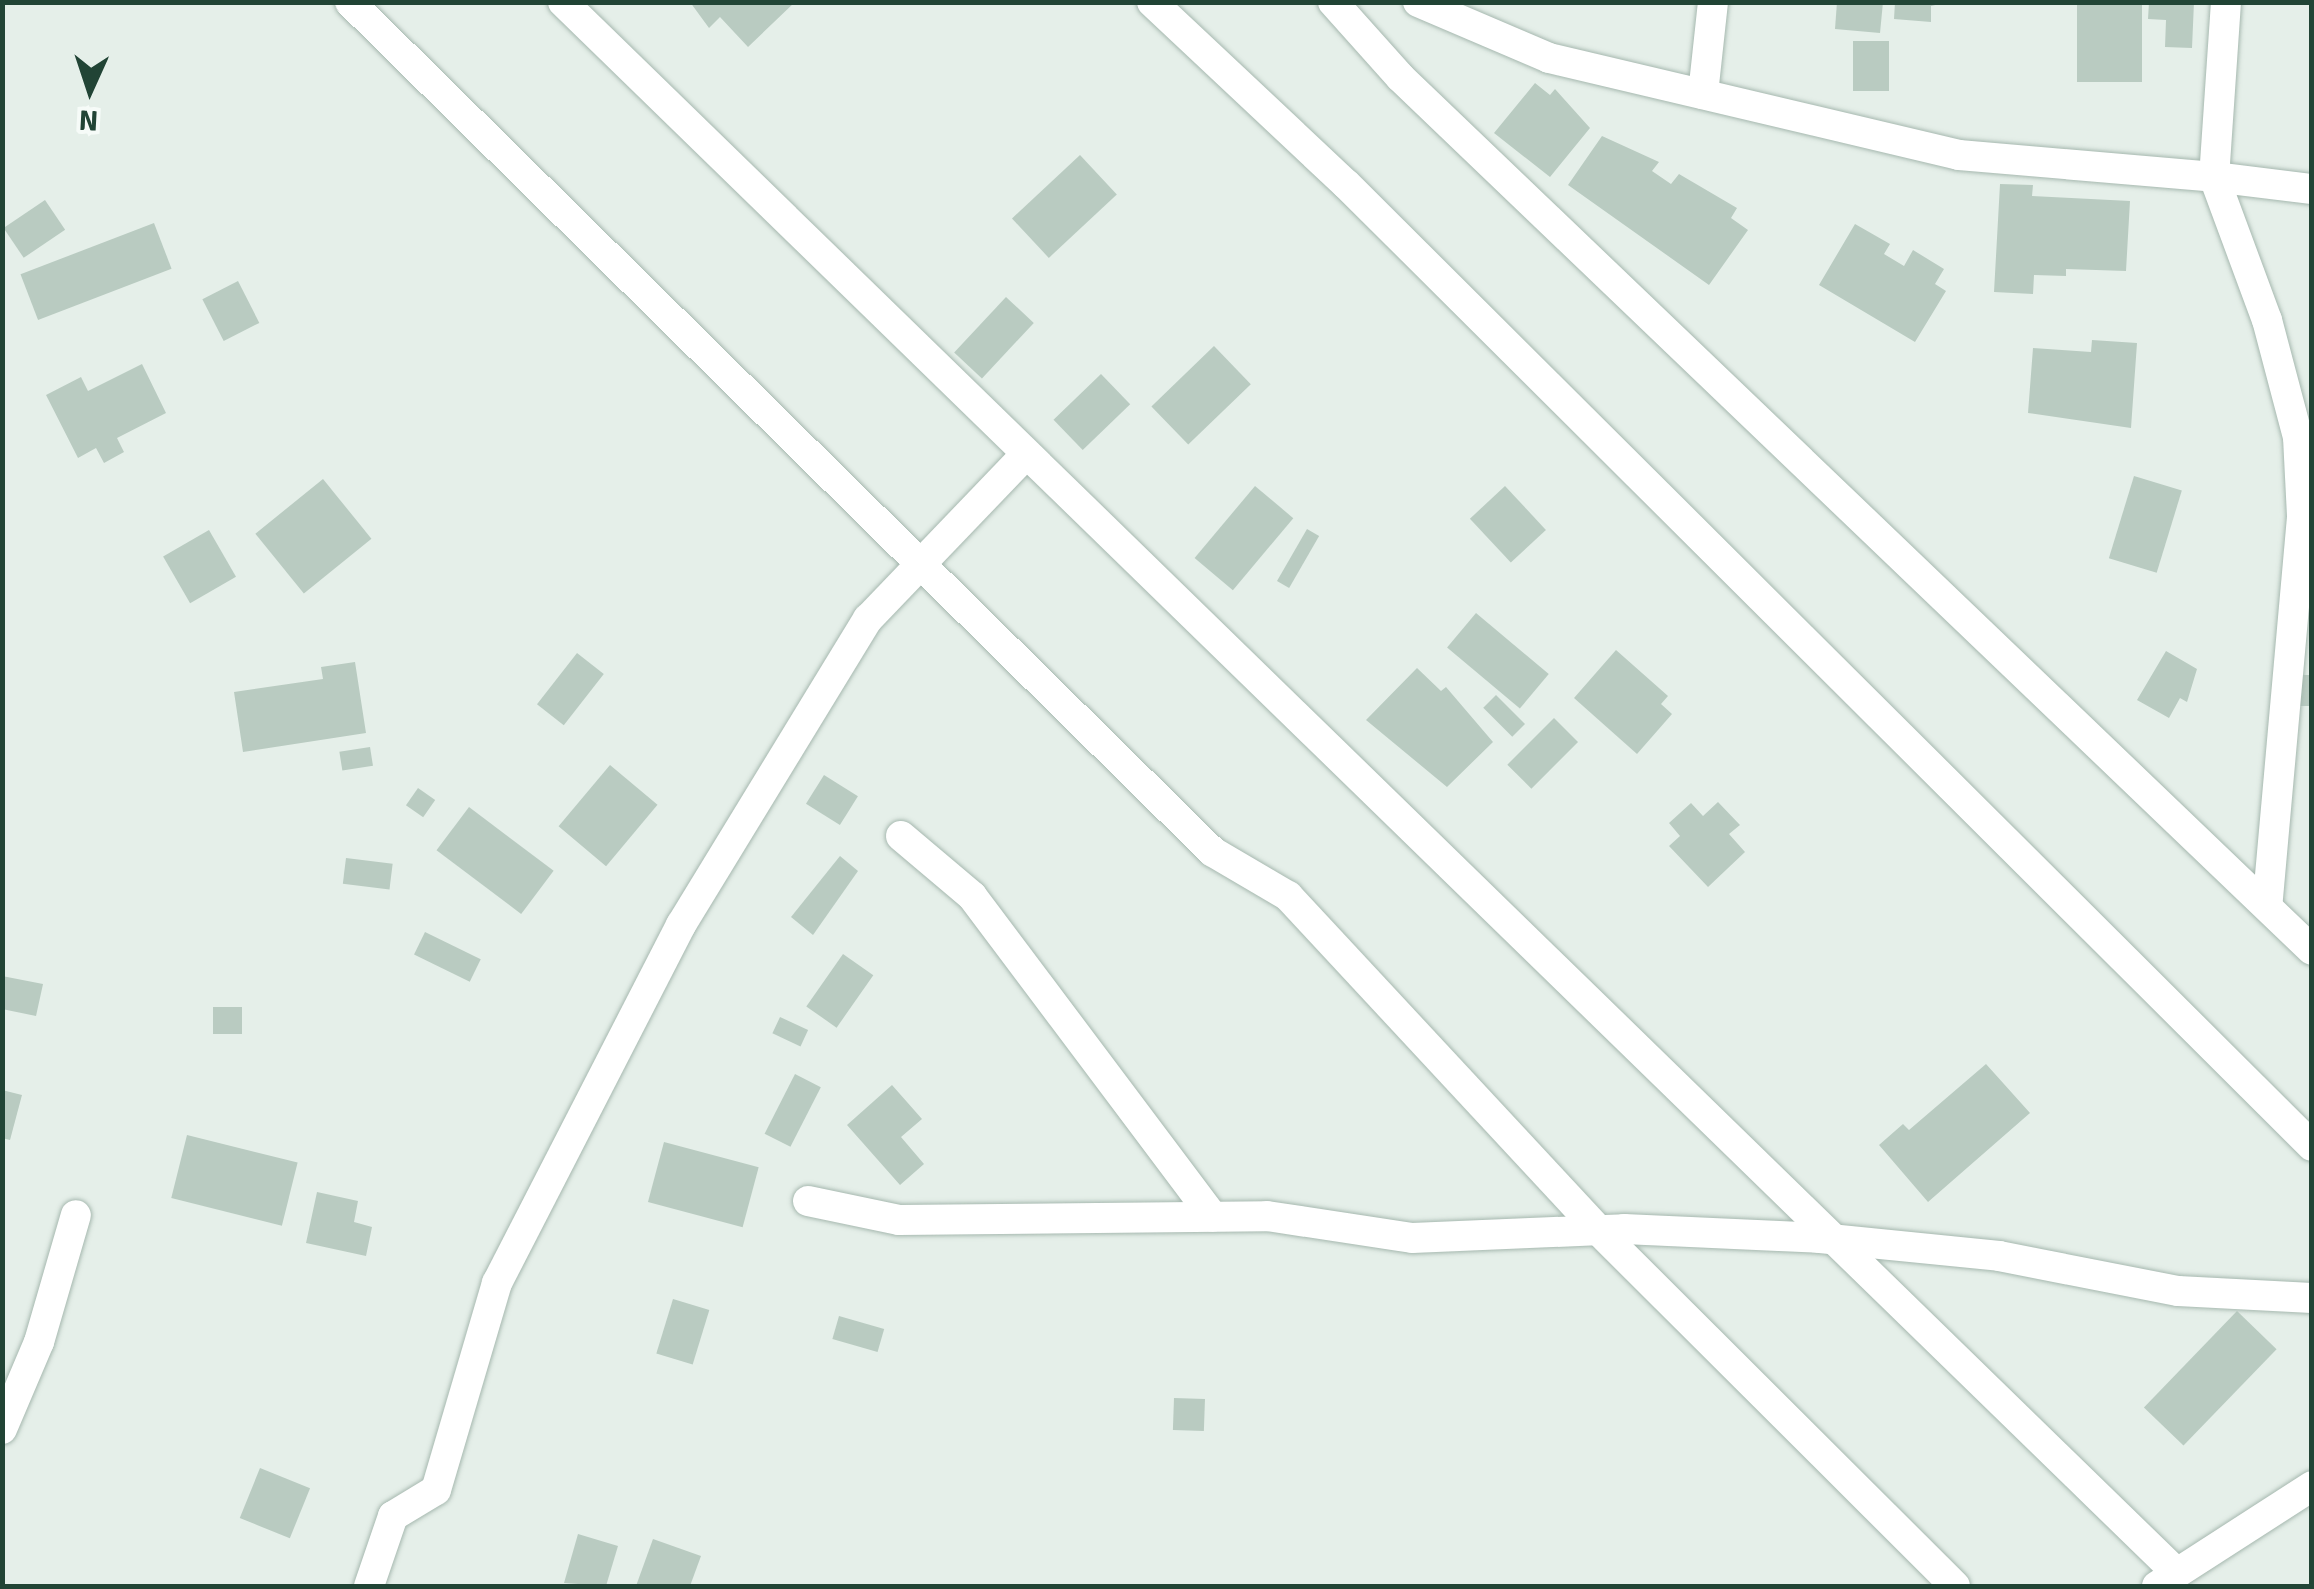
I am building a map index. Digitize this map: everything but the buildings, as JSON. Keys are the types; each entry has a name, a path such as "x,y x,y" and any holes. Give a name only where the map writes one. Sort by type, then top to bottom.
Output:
{"street":[{"path":"350,2 1212,852 1288,896 1598,1230 1955,1586"},
{"path":"563,2 1836,1239 2166,1578 2312,1486"},
{"path":"1152,2 1360,198 2312,1146"},
{"path":"1333,2 1400,77 2312,950"},
{"path":"1418,2 1549,58 1959,155 2312,188"},
{"path":"1703,94 1713,2"},
{"path":"2226,2 2214,177 2268,320 2298,437 2302,516 2267,906"},
{"path":"369,1586 393,1516 436,1490 497,1283 612,1052 868,620 1026,454"},
{"path":"901,836 972,896 1213,1218"},
{"path":"808,1201 899,1220 1268,1216 1412,1238 1598,1230 1836,1239 1999,1256 2178,1290 2312,1298"},
{"path":"2,1430 40,1342 76,1215"}]}
